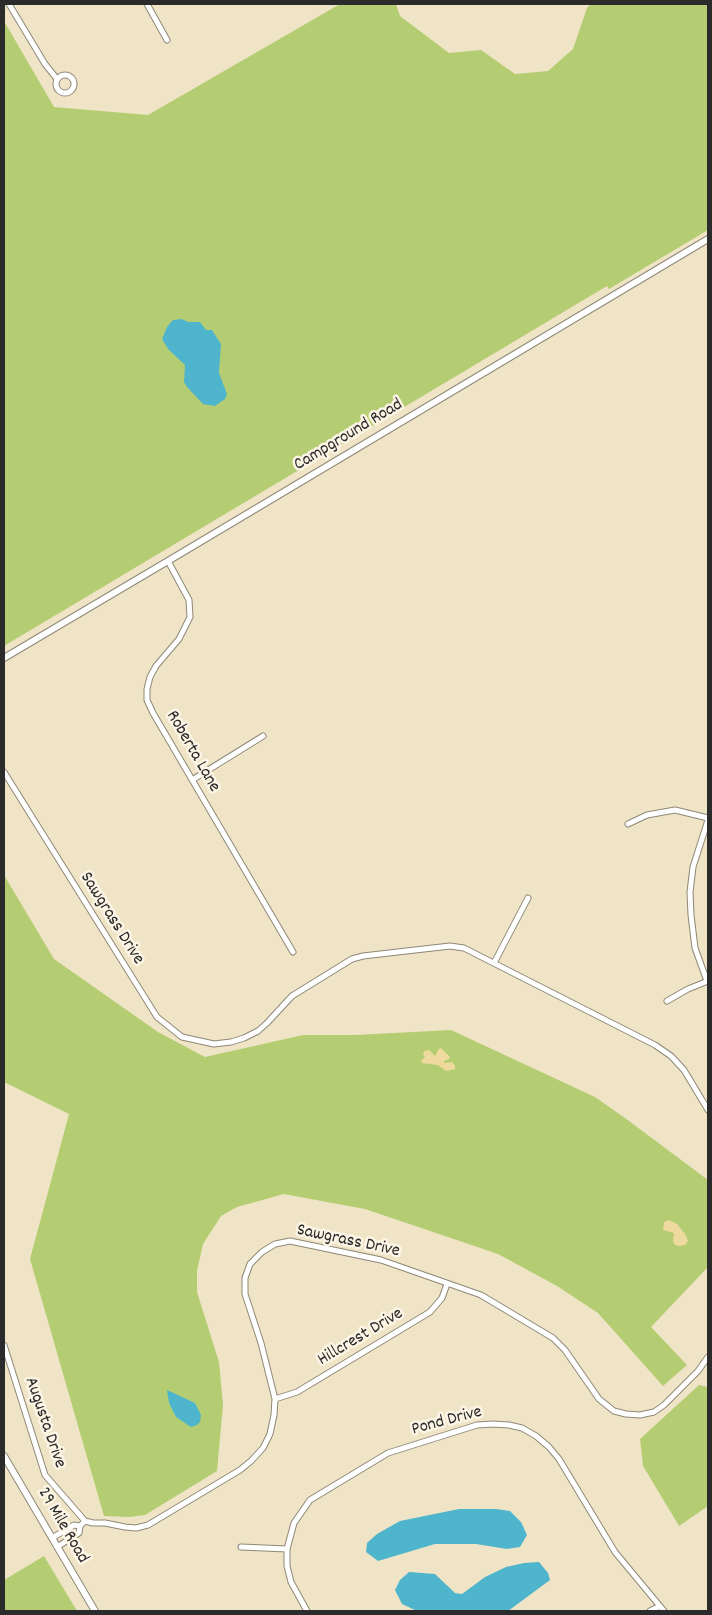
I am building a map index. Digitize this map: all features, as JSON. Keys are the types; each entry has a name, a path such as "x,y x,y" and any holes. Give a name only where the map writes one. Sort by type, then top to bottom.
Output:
{"street":[{"path":"9,4 45,64 57,79"},
{"path":"147,4 167,40"},
{"name":"Campground Road","path":"4,658 708,239"},
{"name":"Roberta Lane","path":"168,562 189,600 190,617 179,639 156,666 150,677 147,688 147,700 294,952"},
{"path":"192,780 263,736"},
{"name":"Sawgrass Drive","path":"4,772 157,1017 182,1037 214,1044 244,1038 258,1031 292,996 352,959 363,956 450,946 464,948 655,1045 671,1056 684,1070 708,1110"},
{"path":"628,824 647,815 676,810 708,819 693,867 690,892 695,948 708,981 688,989 667,1002"},
{"path":"494,963 528,898"},
{"name":"Sawgrass Drive","path":"85,1521 93,1523 105,1522 125,1528 148,1525 240,1470 263,1448 270,1434 275,1399 261,1343 245,1294 245,1278 250,1264 262,1252 275,1244 290,1241 381,1260 481,1295 553,1338 565,1350 600,1399 614,1411 640,1415 654,1412 664,1405 698,1371 708,1357"},
{"name":"Hillcrest Drive","path":"275,1399 297,1392 430,1312 442,1298 447,1284"},
{"name":"Augusta Drive","path":"4,1345 45,1475 85,1521"},
{"name":"Pond Drive","path":"307,1611 291,1582 287,1566 287,1550 294,1523 310,1500 388,1452 477,1425 509,1425 522,1428 536,1436 549,1447 559,1459 614,1552 664,1611"},
{"name":"29 Mile Road","path":"4,1456 94,1611"},
{"path":"57,1547 79,1533 80,1526 85,1521"},
{"path":"52,1538 74,1525 80,1526"},
{"path":"241,1547 287,1550"},
{"path":"650,1611 660,1606"}],"green space":[{"path":"340,4 396,4 400,16 449,53 481,50 515,74 548,71 573,49 587,8 591,4 708,4 708,230 609,289 607,286 4,646 4,21 54,107 148,115"},
{"path":"4,875 54,959 158,1032 205,1057 303,1035 356,1035 451,1030 595,1097 625,1118 708,1180 708,1267 651,1327 687,1365 663,1386 598,1313 557,1286 498,1254 365,1209 284,1194 237,1207 221,1216 203,1244 197,1271 197,1292 219,1362 223,1405 217,1471 145,1515 129,1517 104,1516 30,1259 69,1114 4,1082"},
{"path":"699,1385 708,1387 708,1506 679,1526 643,1466 640,1439"},
{"path":"44,1556 77,1611 4,1611 4,1580"}],"sand":[{"path":"441,1048 450,1057 444,1063 452,1062 455,1069 446,1071 438,1065 422,1063 421,1061 425,1057 424,1051 429,1050 435,1056"},
{"path":"669,1220 677,1224 685,1234 688,1241 685,1245 675,1245 673,1241 674,1233 663,1230 664,1222"}],"water":[{"path":"182,319 188,322 200,322 206,330 212,330 221,344 219,373 227,394 225,399 215,406 203,404 187,387 184,382 185,365 168,349 162,339 167,327 173,320"},
{"path":"167,1390 195,1403 201,1415 200,1422 197,1425 191,1427 176,1417 169,1403"},
{"path":"459,1509 510,1511 521,1522 527,1535 520,1547 507,1549 476,1544 435,1544 378,1561 366,1552 367,1543 377,1534 400,1521"},
{"path":"539,1562 548,1573 550,1580 508,1611 417,1611 402,1604 395,1590 400,1580 409,1572 435,1574 455,1593 462,1594 485,1577 506,1567"}]}
